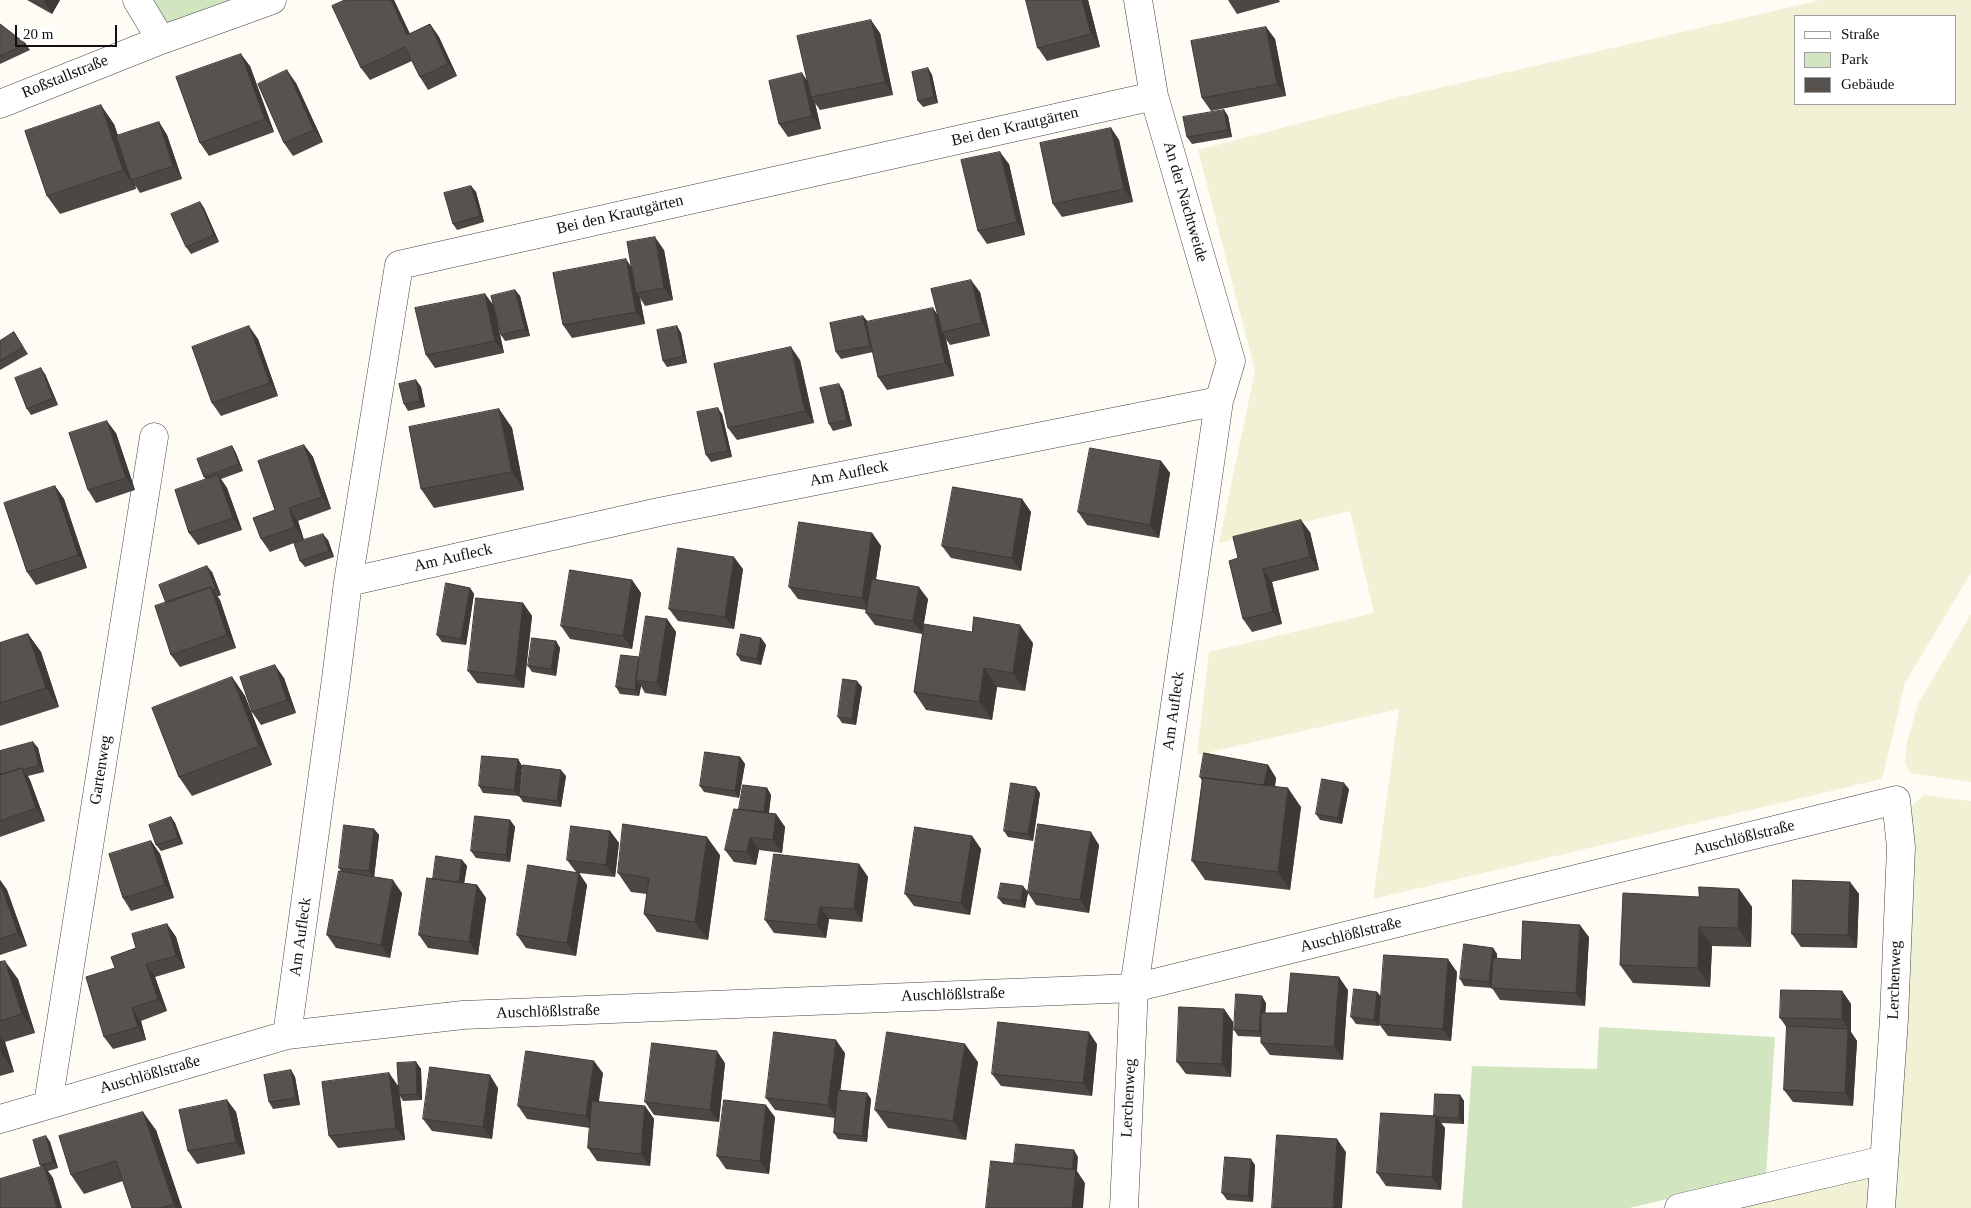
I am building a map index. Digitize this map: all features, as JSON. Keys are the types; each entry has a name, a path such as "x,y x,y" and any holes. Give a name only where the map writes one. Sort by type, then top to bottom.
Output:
{"street":[{"path":"137,0 161,40"},
{"name":"Roßstallstraße","path":"0,104 161,40 272,0"},
{"name":"An der Nachtweide","path":"1138,0 1154,96 1230,361 1219,401"},
{"name":"Bei den Krautgärten","path":"348,582 399,265 1154,96"},
{"name":"Am Aufleck","path":"287,1036 348,582 659,512 1219,401 1134,988"},
{"name":"Gartenweg","path":"48,1104 154,437"},
{"name":"Auschlößlstraße","path":"0,1119 287,1036 463,1016 1134,988 1896,800"},
{"name":"Lerchenweg","path":"1881,1208 1894,1019 1901,848 1896,800"},
{"name":"Lerchenweg","path":"1124,1208 1134,988"},
{"path":"1678,1208 1884,1160"}],"green space":[{"path":"147,0 241,0 164,28"},
{"path":"1821,0 1971,0 1971,573 1905,683 1882,779 1373,899 1399,709 1197,755 1209,652 1374,613 1350,511 1219,543 1255,371 1198,150 1400,97"},
{"path":"1971,614 1971,782 1910,773 1905,763 1907,741 1919,702"},
{"path":"1924,795 1971,801 1971,1208 1888,1208 1912,806"},
{"path":"1599,1027 1775,1037 1766,1176 1629,1208 1462,1208 1472,1066 1597,1069"},
{"path":"1869,1178 1867,1208 1743,1208"}],"building":[{"path":"345,0 391,0 407,35 430,24 448,64 420,77 405,47 361,68 332,6"},
{"path":"1026,0 1082,0 1091,34 1038,48"},
{"path":"871,20 885,82 811,97 797,36"},
{"path":"0,24 26,44 0,56"},
{"path":"1266,27 1277,84 1202,98 1191,41"},
{"path":"241,54 265,119 200,143 176,77"},
{"path":"928,68 934,97 918,101 912,72"},
{"path":"287,70 314,130 284,143 258,84"},
{"path":"802,73 812,116 779,124 769,81"},
{"path":"101,105 123,170 47,196 25,131"},
{"path":"1224,110 1228,130 1187,137 1183,117"},
{"path":"159,122 173,166 131,180 116,136"},
{"path":"1111,128 1124,189 1053,204 1040,143"},
{"path":"1000,152 1017,222 978,231 961,160"},
{"path":"471,186 480,216 453,224 444,193"},
{"path":"200,202 214,235 186,247 171,214"},
{"path":"655,237 664,288 636,293 627,242"},
{"path":"626,259 636,312 563,325 553,273"},
{"path":"971,280 982,323 942,332 931,289"},
{"path":"515,290 525,329 501,335 491,296"},
{"path":"485,294 495,341 426,355 415,308"},
{"path":"933,308 945,363 878,377 866,322"},
{"path":"863,316 870,346 836,352 830,323"},
{"path":"249,326 270,383 212,403 192,347"},
{"path":"677,326 683,356 663,361 657,330"},
{"path":"14,332 23,347 0,361 0,341"},
{"path":"791,347 805,411 728,428 714,364"},
{"path":"41,368 53,398 27,409 15,378"},
{"path":"416,380 420,401 404,404 399,384"},
{"path":"839,384 847,420 829,424 820,388"},
{"path":"718,408 728,451 706,455 697,412"},
{"path":"499,409 512,472 421,489 409,427"},
{"path":"107,421 126,478 88,490 69,433"},
{"path":"304,445 322,497 289,508 295,527 261,539 253,518 275,510 258,461"},
{"path":"232,446 239,464 204,477 197,459"},
{"path":"1090,448 1161,461 1150,525 1078,512"},
{"path":"218,475 233,518 189,533 175,490"},
{"path":"55,486 78,555 27,572 4,503"},
{"path":"953,487 1022,499 1012,558 942,546"},
{"path":"1301,520 1310,557 1263,569 1273,612 1243,619 1229,561 1238,558 1233,537"},
{"path":"799,522 872,533 862,598 789,587"},
{"path":"323,534 329,551 300,561 294,543"},
{"path":"678,548 734,557 725,617 669,609"},
{"path":"207,566 216,589 213,590 211,587 166,603 159,585"},
{"path":"570,570 632,580 623,636 561,626"},
{"path":"872,579 919,587 913,621 866,613"},
{"path":"446,583 470,588 461,639 437,635"},
{"path":"211,587 227,635 171,655 155,606"},
{"path":"476,598 523,603 515,676 468,671"},
{"path":"646,616 667,619 657,683 636,680"},
{"path":"974,617 1020,625 1013,673 984,668 979,702 914,692 924,624 972,632"},
{"path":"28,634 46,688 0,703 0,643"},
{"path":"741,634 761,638 757,659 737,655"},
{"path":"532,638 556,641 551,669 528,666"},
{"path":"621,655 639,657 635,690 616,687"},
{"path":"275,665 287,700 252,712 240,677"},
{"path":"232,677 259,746 179,777 152,708"},
{"path":"843,679 857,681 852,719 838,717"},
{"path":"33,742 39,765 0,775 0,751"},
{"path":"705,752 740,757 735,791 700,786"},
{"path":"1204,753 1268,765 1264,785 1200,777"},
{"path":"482,756 518,759 514,790 479,786"},
{"path":"523,765 561,770 557,801 519,796"},
{"path":"22,768 36,808 0,821 0,775"},
{"path":"1203,778 1288,788 1278,872 1192,861"},
{"path":"1322,779 1344,783 1338,818 1316,814"},
{"path":"1011,783 1036,787 1028,834 1004,831"},
{"path":"743,785 767,788 764,812 739,809"},
{"path":"734,809 776,814 773,840 750,837 747,852 725,850"},
{"path":"475,816 510,820 506,855 471,851"},
{"path":"171,817 178,838 156,845 149,825"},
{"path":"623,824 707,837 695,922 644,914 649,878 618,873"},
{"path":"1038,824 1091,832 1080,900 1028,892"},
{"path":"344,825 374,829 369,871 339,868"},
{"path":"571,826 610,831 606,865 567,860"},
{"path":"915,827 972,836 961,903 905,894"},
{"path":"151,841 165,885 123,898 109,854"},
{"path":"774,854 859,864 854,909 820,907 817,925 765,920"},
{"path":"436,856 462,860 459,882 433,879"},
{"path":"528,865 579,873 567,943 517,935"},
{"path":"339,871 393,880 381,945 327,935"},
{"path":"427,878 477,885 469,942 419,935"},
{"path":"1793,880 1850,882 1848,935 1792,934"},
{"path":"0,883 18,933 0,939"},
{"path":"1001,883 1023,886 1021,901 998,898"},
{"path":"1699,887 1739,889 1738,928 1699,927 1698,968 1620,965 1623,893 1699,897"},
{"path":"1523,921 1580,925 1576,993 1491,988 1493,958 1521,960"},
{"path":"167,924 176,956 146,964 158,999 132,1008 138,1027 104,1037 86,977 115,968 111,957 136,948 132,934"},
{"path":"1464,944 1493,948 1489,982 1460,979"},
{"path":"1384,955 1448,959 1443,1029 1379,1024"},
{"path":"5,961 22,1014 0,1021 0,962"},
{"path":"1291,973 1339,977 1334,1047 1261,1043 1261,1013 1287,1013"},
{"path":"1354,989 1377,992 1374,1020 1351,1017"},
{"path":"1781,990 1842,991 1842,1019 1780,1018"},
{"path":"1236,994 1262,996 1259,1031 1234,1030"},
{"path":"1179,1007 1224,1009 1222,1064 1177,1062"},
{"path":"998,1022 1089,1032 1083,1083 992,1074"},
{"path":"1787,1026 1848,1029 1845,1093 1784,1090"},
{"path":"774,1032 836,1040 828,1105 766,1098"},
{"path":"887,1032 965,1044 953,1121 875,1110"},
{"path":"652,1043 717,1051 710,1110 645,1102"},
{"path":"526,1051 594,1061 586,1116 518,1106"},
{"path":"416,1062 417,1094 399,1095 397,1063"},
{"path":"430,1067 490,1075 483,1127 423,1119"},
{"path":"291,1070 296,1098 269,1102 264,1075"},
{"path":"389,1073 396,1128 329,1136 322,1082"},
{"path":"838,1090 867,1093 862,1136 834,1133"},
{"path":"1435,1094 1460,1095 1459,1118 1434,1116"},
{"path":"227,1100 236,1142 188,1151 179,1110"},
{"path":"724,1100 766,1105 760,1161 717,1156"},
{"path":"592,1101 645,1106 641,1154 588,1148"},
{"path":"143,1112 174,1204 161,1208 132,1208 116,1161 71,1175 59,1136"},
{"path":"1381,1113 1436,1116 1432,1177 1377,1173"},
{"path":"1277,1135 1337,1139 1333,1208 1272,1208"},
{"path":"46,1136 53,1162 40,1165 33,1140"},
{"path":"1016,1144 1074,1150 1072,1169 1014,1163"},
{"path":"1225,1157 1251,1159 1248,1196 1222,1193"},
{"path":"991,1161 1076,1170 1072,1208 986,1208"},
{"path":"44,1166 57,1208 0,1208 0,1179"}]}
